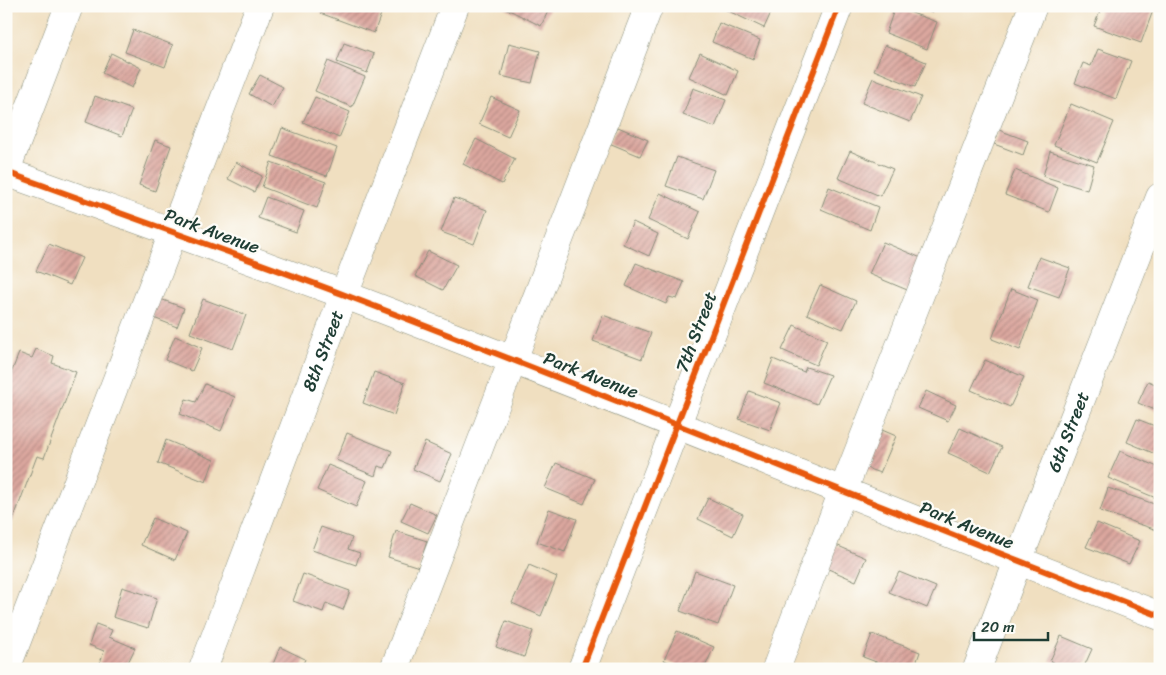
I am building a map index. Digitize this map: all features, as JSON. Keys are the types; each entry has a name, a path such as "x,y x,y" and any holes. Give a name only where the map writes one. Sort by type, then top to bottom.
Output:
{"street":[{"path":"6,171 68,6"},
{"path":"6,669 260,6"},
{"name":"8th Street","path":"203,669 455,6"},
{"path":"394,669 649,6"},
{"name":"7th Street","path":"582,669 840,6"},
{"path":"776,669 842,491 1033,6"},
{"name":"Park Avenue","path":"6,171 344,295 1160,616"},
{"name":"6th Street","path":"977,669 1160,197"}],"building":[{"path":"323,6 384,6 374,33 320,13"},
{"path":"505,6 550,7 541,26 505,8"},
{"path":"718,6 774,6 764,28"},
{"path":"917,6 935,6 932,13"},
{"path":"1102,6 1148,6 1154,8 1141,43 1094,26"},
{"path":"895,7 937,22 927,49 886,33"},
{"path":"719,23 760,40 753,59 712,42"},
{"path":"133,30 173,45 165,67 125,52"},
{"path":"344,43 374,54 367,73 337,62"},
{"path":"509,43 540,51 532,83 501,76"},
{"path":"885,45 926,62 915,87 874,70"},
{"path":"1098,49 1131,61 1116,99 1075,83 1083,63 1091,66"},
{"path":"111,53 141,68 132,88 102,73"},
{"path":"700,53 738,71 728,95 689,77"},
{"path":"328,61 365,77 352,107 315,91"},
{"path":"260,75 283,87 272,107 249,94"},
{"path":"873,78 921,97 910,122 862,103"},
{"path":"693,88 726,100 715,127 683,115"},
{"path":"95,96 132,110 122,136 86,122"},
{"path":"315,97 350,112 339,138 303,122"},
{"path":"491,97 520,110 508,137 479,124"},
{"path":"1071,104 1114,122 1097,162 1054,145"},
{"path":"618,127 648,140 640,156 609,143"},
{"path":"282,128 337,148 327,176 272,156"},
{"path":"999,130 1028,141 1023,155 994,144"},
{"path":"476,139 515,159 502,184 463,164"},
{"path":"155,140 171,146 155,191 139,185"},
{"path":"850,151 893,169 880,196 838,178"},
{"path":"1050,151 1094,165 1087,190 1043,176"},
{"path":"677,157 714,170 703,199 666,186"},
{"path":"236,162 262,176 254,192 228,179"},
{"path":"271,162 326,182 317,208 262,187"},
{"path":"1015,170 1058,188 1049,212 1005,195"},
{"path":"829,187 878,207 870,230 821,209"},
{"path":"660,193 700,212 688,239 648,220"},
{"path":"266,197 304,211 296,232 258,218"},
{"path":"454,198 487,210 474,244 441,232"},
{"path":"633,222 658,234 649,256 623,244"},
{"path":"883,242 926,260 912,292 869,274"},
{"path":"49,244 82,258 70,285 36,271"},
{"path":"428,251 457,265 443,290 415,276"},
{"path":"1039,257 1070,268 1059,297 1028,286"},
{"path":"636,263 684,282 677,299 669,297 666,304 626,286"},
{"path":"820,285 856,301 843,329 807,314"},
{"path":"1011,289 1038,300 1020,350 992,339"},
{"path":"158,298 184,308 177,327 151,317"},
{"path":"203,299 246,315 233,349 190,333"},
{"path":"603,315 651,333 642,359 593,341"},
{"path":"794,325 827,340 816,365 782,350"},
{"path":"175,336 202,348 192,371 165,360"},
{"path":"36,349 54,356 52,363 76,372 44,458 37,456 6,539 6,386 19,353 32,358"},
{"path":"773,359 804,372 806,367 830,375 817,404 764,383"},
{"path":"985,360 1024,377 1010,407 971,390"},
{"path":"374,372 405,383 394,415 363,403"},
{"path":"1148,381 1160,386 1160,412 1138,403"},
{"path":"205,384 235,397 221,431 180,414 186,399 196,402"},
{"path":"749,391 781,403 770,430 739,419"},
{"path":"926,391 956,405 948,421 918,408"},
{"path":"1137,419 1160,428 1160,456 1127,442"},
{"path":"960,428 1002,447 990,472 948,453"},
{"path":"882,430 896,436 880,473 866,468"},
{"path":"347,433 392,451 385,468 378,466 375,476 336,460"},
{"path":"166,440 214,460 206,482 158,463"},
{"path":"425,442 452,454 440,481 413,469"},
{"path":"1120,451 1160,468 1160,488 1156,498 1108,478"},
{"path":"556,463 595,479 584,504 545,488"},
{"path":"328,465 367,481 356,507 317,490"},
{"path":"1108,488 1160,506 1160,531 1100,511"},
{"path":"708,498 743,514 733,536 698,519"},
{"path":"410,503 437,515 428,533 401,521"},
{"path":"549,509 577,519 565,552 537,542"},
{"path":"153,518 187,533 175,560 141,545"},
{"path":"1097,523 1140,541 1129,564 1086,547"},
{"path":"321,527 352,538 348,549 360,553 356,565 312,550"},
{"path":"396,531 427,541 419,567 388,557"},
{"path":"836,545 866,558 856,581 826,568"},
{"path":"529,565 557,577 541,616 512,603"},
{"path":"695,571 733,585 718,625 680,611"},
{"path":"899,572 936,587 927,608 889,592"},
{"path":"303,574 350,591 343,610 326,603 323,612 293,601"},
{"path":"122,587 157,598 148,628 113,617"},
{"path":"506,621 533,631 524,657 496,647"},
{"path":"96,624 112,630 109,637 135,648 125,669 112,669 100,663 104,651 89,645"},
{"path":"677,631 714,647 704,669 685,669 664,660"},
{"path":"872,634 920,652 914,669 895,669 863,657"},
{"path":"1061,636 1092,649 1083,669 1068,669 1050,661"},
{"path":"280,647 305,659 301,669 271,669"}],"cycle path":[{"path":"582,669 839,6"},
{"path":"6,172 345,295 1160,616"}]}
